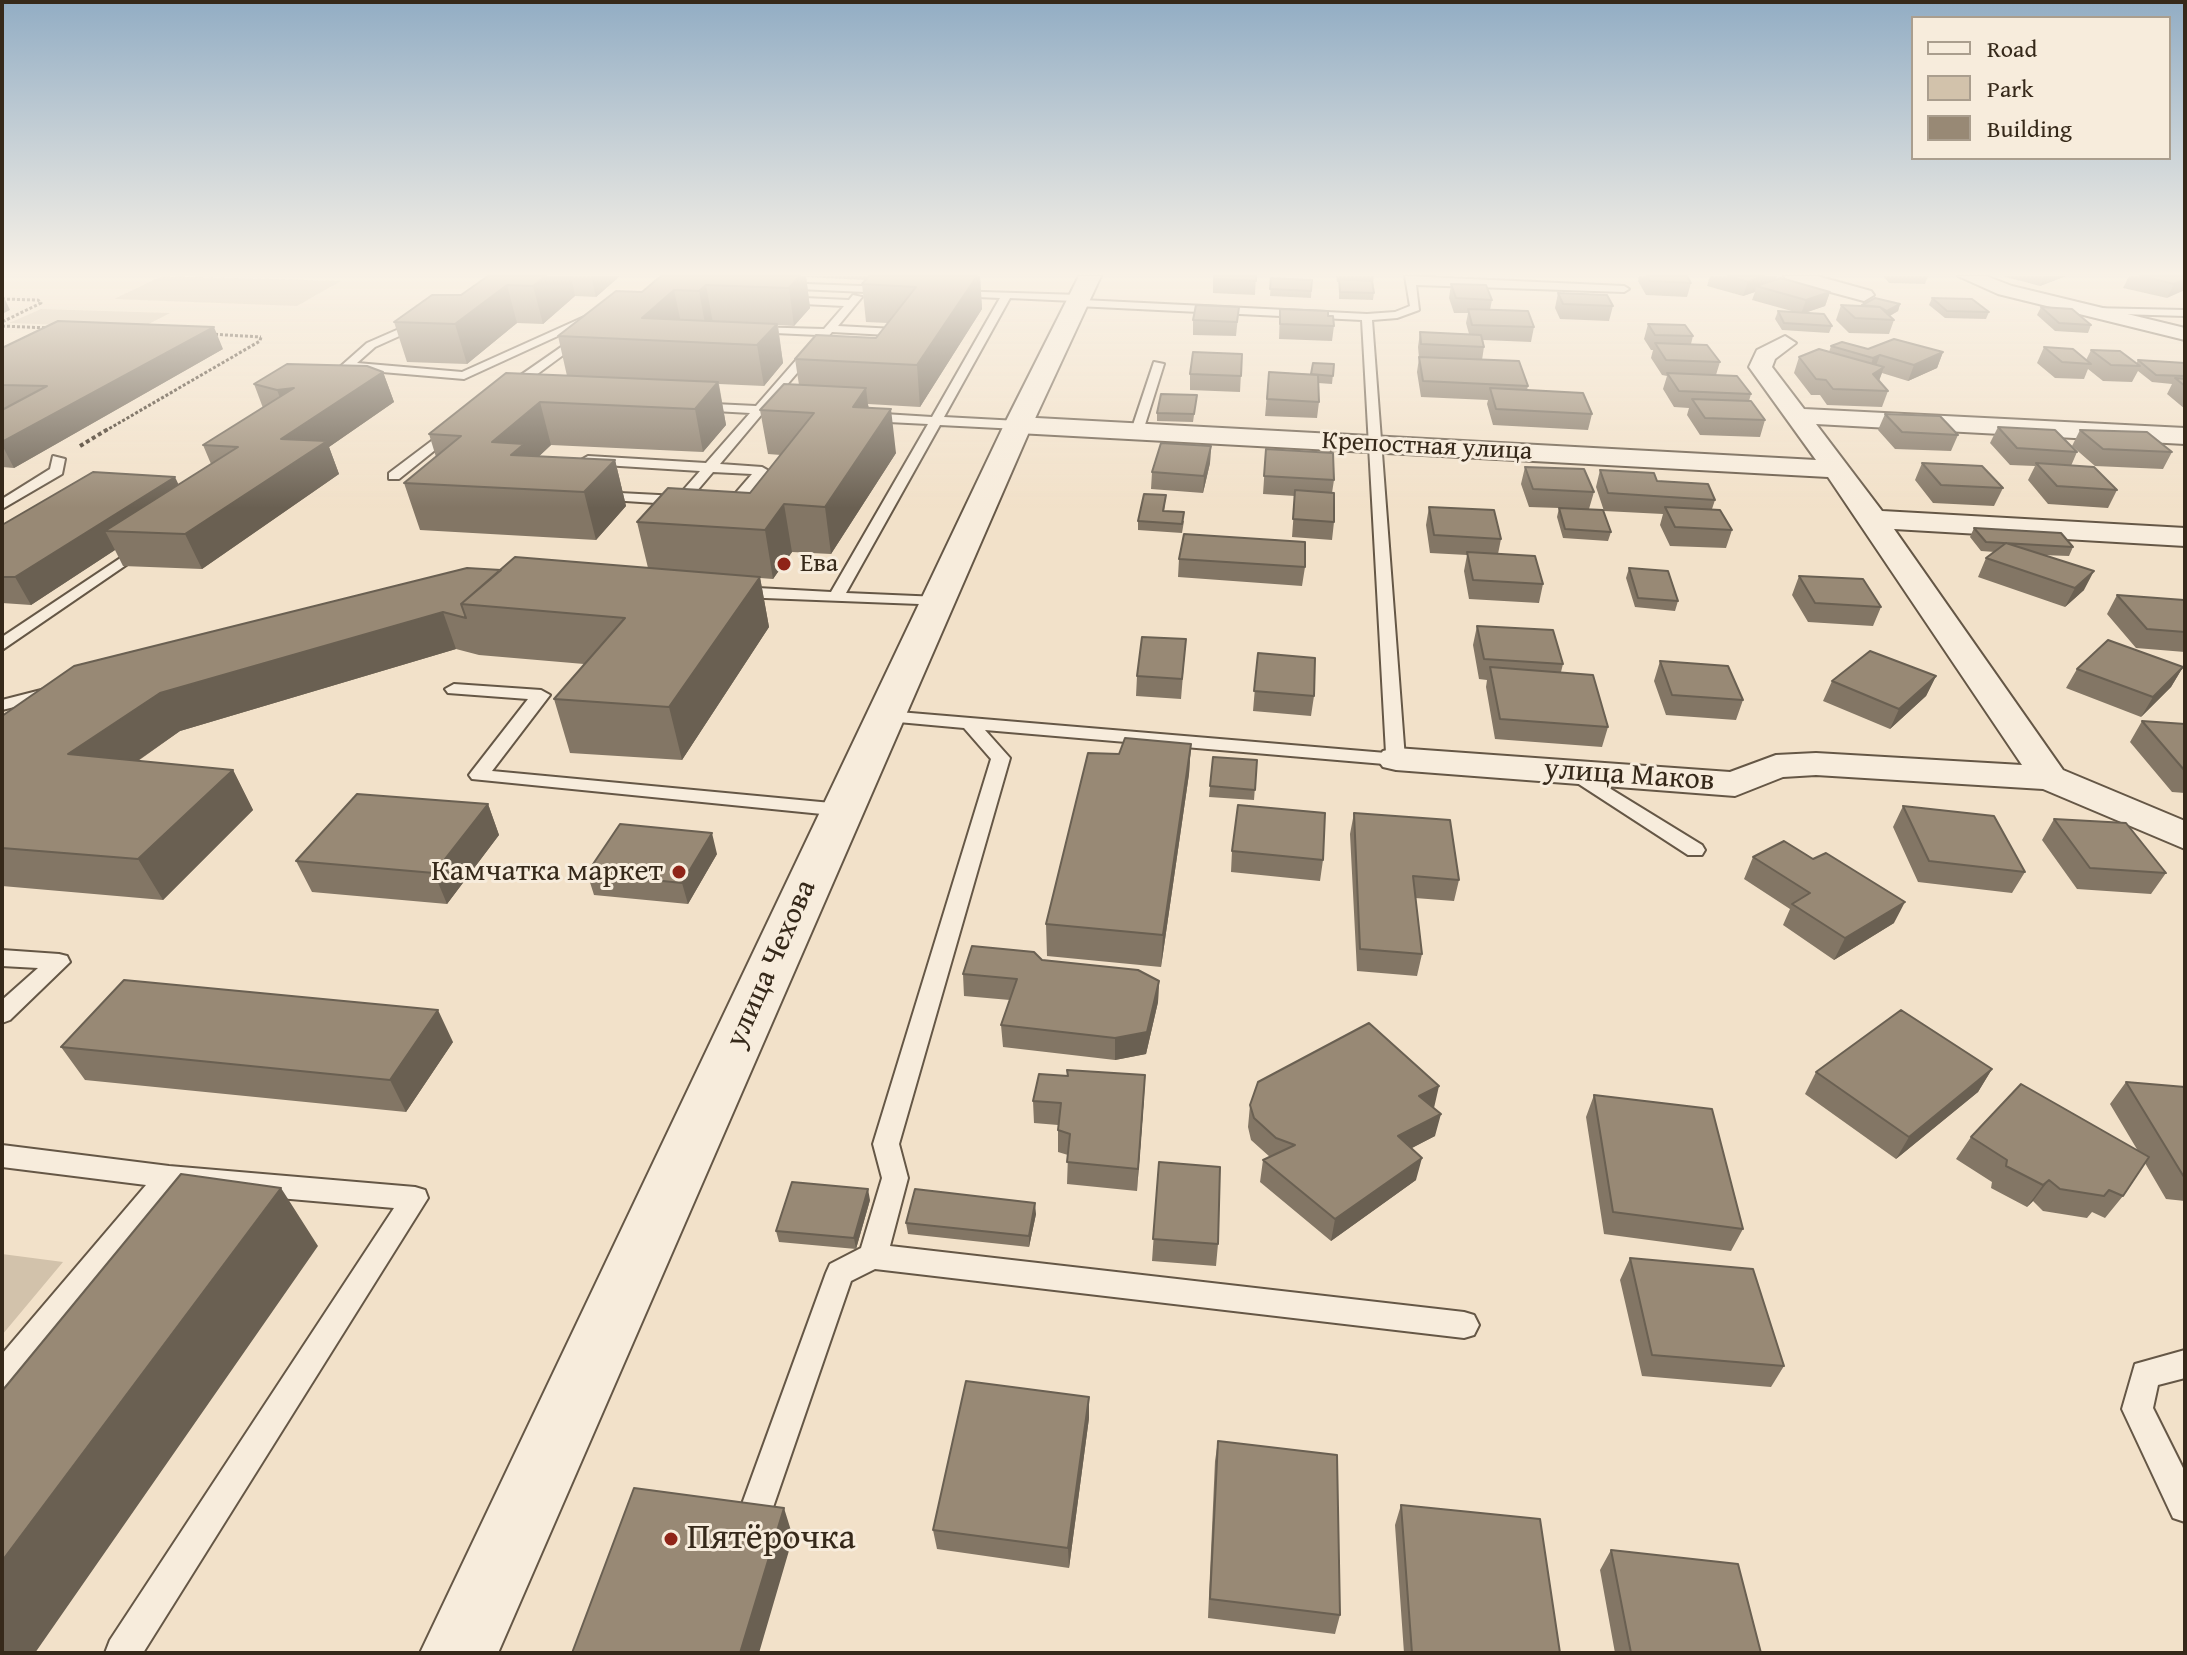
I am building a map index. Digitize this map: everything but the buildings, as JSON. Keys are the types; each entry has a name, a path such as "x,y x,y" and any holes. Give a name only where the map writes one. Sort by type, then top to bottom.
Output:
{"street":[{"name":"улица Чехова","path":"459,1653 1053,353"},
{"path":"1768,353 1760,367 1873,519 2050,778"},
{"path":"1797,416 2185,436"},
{"name":"Крепостная улица","path":"1018,425 1836,469"},
{"path":"1873,519 2185,537"},
{"name":"улица Маков","path":"1396,759 1735,784 1776,766 1816,764 2050,778 2185,836"}],"lane":[{"path":"362,353 347,366 464,376 513,353"},
{"path":"516,396 501,395 560,353"},
{"path":"836,597 973,353"},
{"path":"887,716 1396,759 1369,353"},
{"path":"663,522 760,410 803,370 806,355 792,355"},
{"path":"1137,431 1158,364"},
{"path":"683,406 791,412"},
{"path":"855,416 1018,425"},
{"path":"394,476 465,422"},
{"path":"2,505 57,471 58,459"},
{"path":"570,459 762,471 715,524"},
{"path":"586,495 682,500"},
{"path":"2,645 154,539"},
{"path":"726,591 939,602"},
{"path":"454,689 541,695 479,775 842,810"},
{"path":"2,705 63,690"},
{"path":"873,1256 895,1178 886,1144 1001,758 970,724"},
{"path":"1575,773 1695,850"},
{"path":"2,958 59,962 2,1014"},
{"path":"2,1156 169,1177 415,1198 123,1653"},
{"path":"2,1377 169,1177"},
{"path":"758,1504 840,1273 873,1256 1464,1325"},
{"path":"2185,1364 2146,1374 2137,1409 2185,1506"}],"path":[{"path":"58,459 239,353"}],"green space":[{"path":"2,1254 63,1262 2,1335"}],"place":[{"name":"Ева","path":"784,564"},
{"name":"Камчатка маркет","path":"679,872"},
{"name":"Пятёрочка","path":"671,1539"}]}
